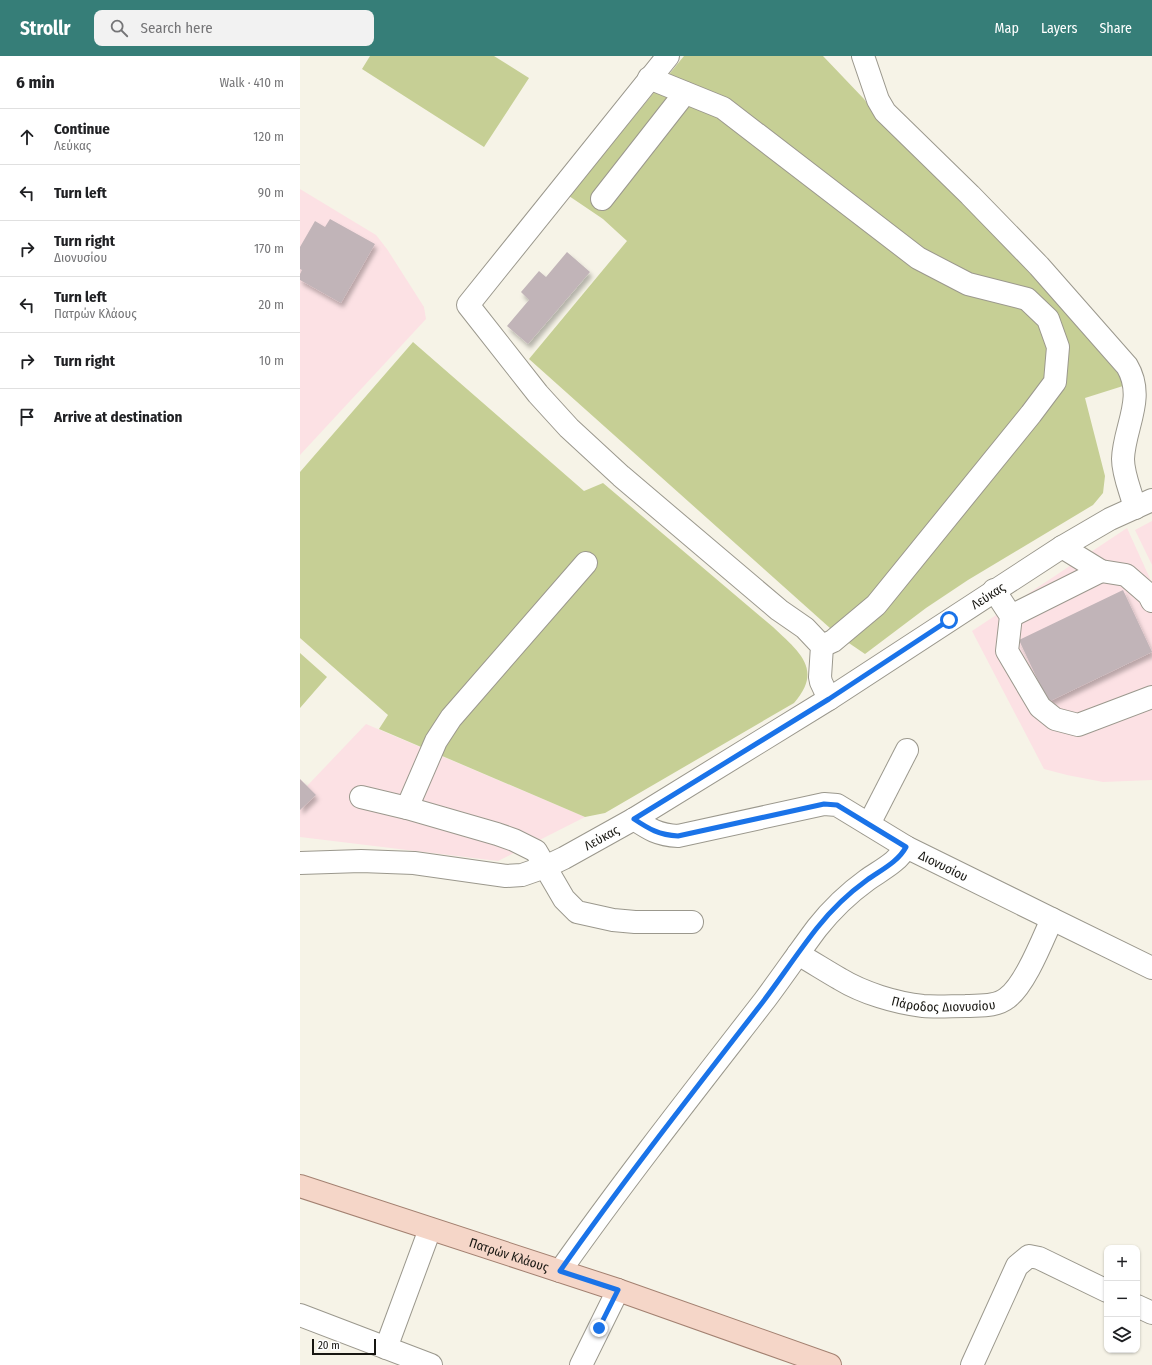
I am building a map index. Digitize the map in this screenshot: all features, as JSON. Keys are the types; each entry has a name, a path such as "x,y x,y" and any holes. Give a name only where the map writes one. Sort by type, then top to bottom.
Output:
{"main road":[{"name":"Πατρών Κλάους","path":"300,1186 618,1290 830,1365"}],"street":[{"path":"668,56 468,305 538,394 569,428 621,476 779,610 805,628 822,646 820,676 821,682 829,699"},
{"path":"863,56 878,100 885,112 970,195 1028,255 1127,366 1132,375 1135,390 1133,411 1123,460 1125,472 1143,504"},
{"path":"649,78 723,108 918,258 968,284 1027,299 1048,319 1058,347 1055,382 1031,414 876,605 833,640 822,646"},
{"path":"602,199 685,93"},
{"name":"Λεύκας","path":"300,863 361,861 408,863 506,876 522,875 545,867 634,819 829,699 1062,547 1110,519 1143,504"},
{"path":"1062,547 1101,571 1126,575 1149,595 1152,601"},
{"path":"407,808 436,741 451,718 586,563"},
{"path":"1011,616 1101,571"},
{"path":"994,590 1011,616 1007,651 1040,708 1055,719 1078,725 1152,697"},
{"path":"869,824 907,750"},
{"path":"361,797 407,808 497,834 514,840 536,851 564,899 577,912 613,920 635,922 692,922"},
{"path":"634,819 658,833 678,836 824,804 837,805 906,847"},
{"name":"Διονυσίου","path":"560,1271 640,1161 818,927 844,899 890,864 904,851 906,847 1152,968"},
{"name":"Πάροδος Διονυσίου","path":"798,954 840,980 861,990 906,1004 942,1006 987,1005 1003,1000 1014,991 1023,979 1052,919"},
{"path":"386,1348 430,1229"},
{"path":"972,1365 1016,1266 1029,1256 1039,1258 1104,1290"},
{"path":"581,1365 618,1290"},
{"path":"1140,1307 1152,1313"},
{"path":"300,1315 431,1365"}],"shaded area":[{"path":"300,189 376,235 387,249 424,307 426,319 300,455"},
{"path":"1152,521 1152,565 1135,530"},
{"path":"1127,528 1152,583 1152,780 1103,782 1044,769 972,631"},
{"path":"366,724 585,817 498,861 300,837 300,779 307,786"}],"green space":[{"path":"370,56 494,56 529,78 484,147 362,69"},
{"path":"684,56 823,56 864,99 879,120 970,210 1040,283 1121,377 1123,386 1085,398 1105,476 1103,493 1093,505 968,580 926,608 865,654 840,637 529,359 627,241 603,219 569,196"},
{"path":"413,342 584,491 603,483 773,627 791,644 804,661 807,670 807,680 803,691 794,703 605,813 585,817 379,729 388,715 300,638 300,472"},
{"path":"300,653 327,677 300,708"}],"building":[{"path":"330,219 375,244 341,303 300,280 302,270 300,269 300,247 315,221 325,227"},
{"path":"567,252 590,272 528,344 507,326 529,300 521,292 539,271 546,277"},
{"path":"1123,590 1152,652 1048,702 1019,640"},
{"path":"300,779 316,795 300,810"}],"route":[{"path":"599,1328 618,1290 560,1271 635,1168 818,927 832,910 844,899 883,870 904,851 906,847 837,805 824,804 678,836 658,833 634,819 829,699 949,620"}]}
